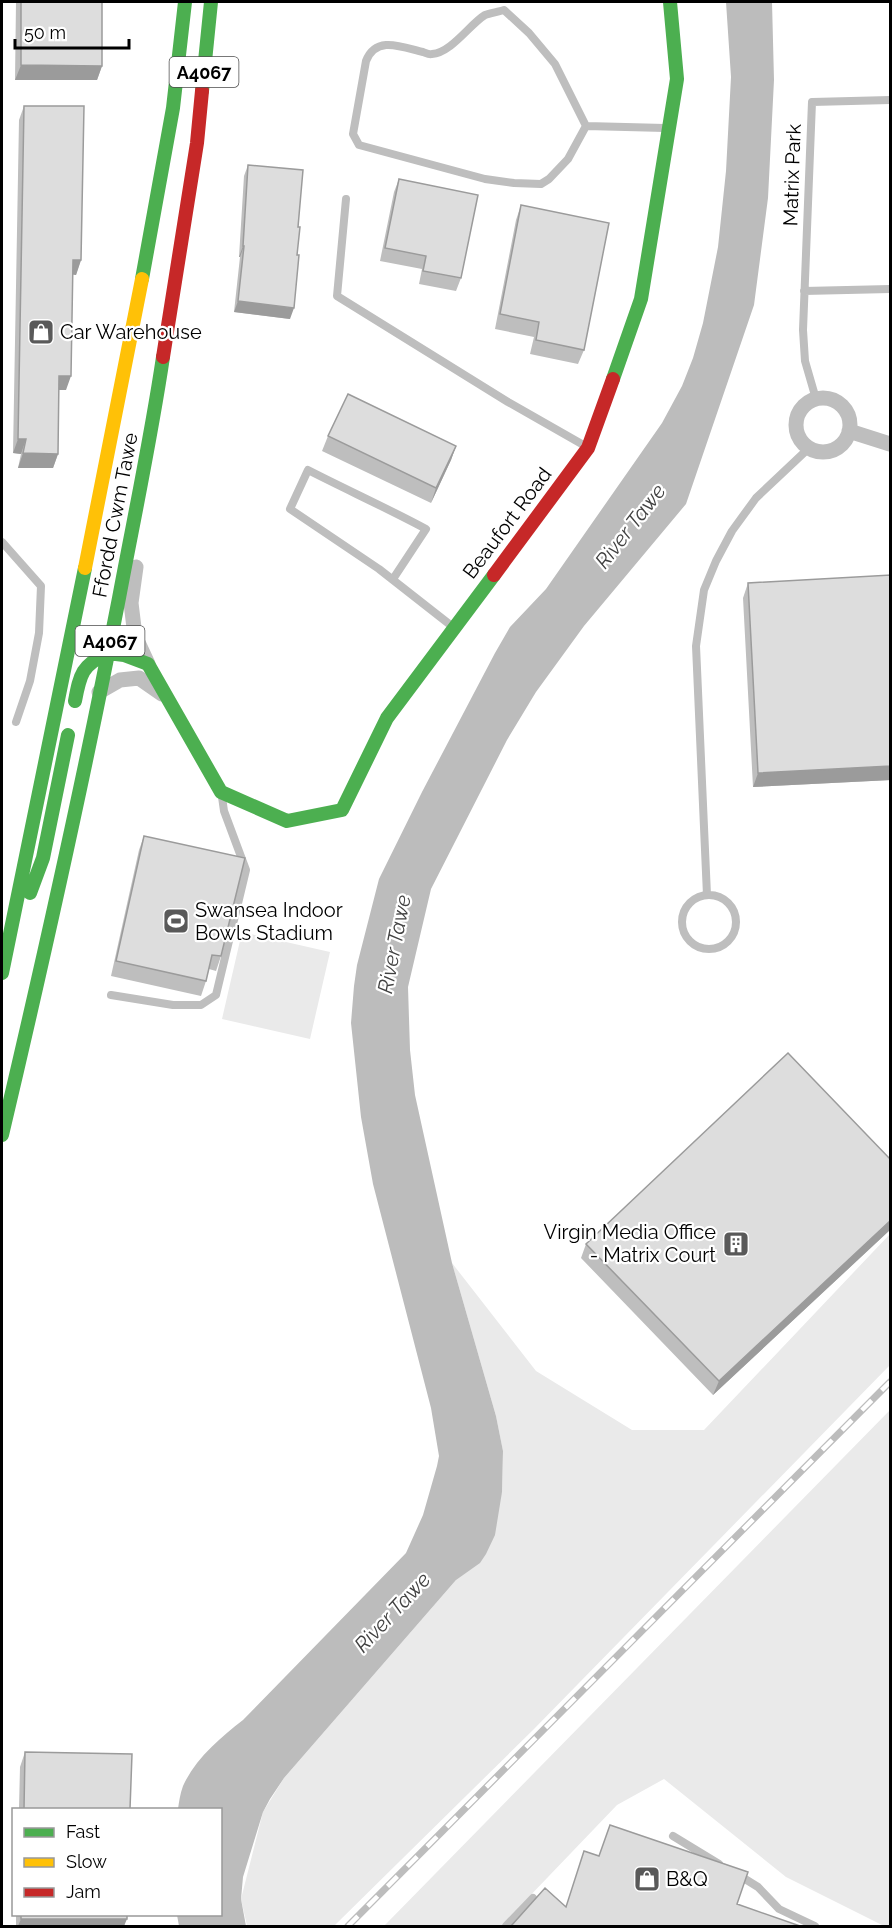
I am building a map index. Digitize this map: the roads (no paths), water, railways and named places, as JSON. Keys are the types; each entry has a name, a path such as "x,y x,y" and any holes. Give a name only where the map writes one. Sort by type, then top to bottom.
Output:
{"main road":[{"name":"Ffordd Cwm Tawe","path":"2,971 66,666 153,221 172,108 185,2"},
{"name":"Ffordd Cwm Tawe","path":"2,1136 48,940 154,418 196,143 211,2"},
{"name":"Beaufort Road","path":"221,792 287,820 342,810 387,718 588,448 642,299 677,79 670,2"},
{"path":"2,971 44,858 81,672 91,660 108,653 124,655 148,664 221,792"}],"street":[{"path":"816,399 830,399 842,405 849,417 849,431 846,439 834,450 826,452 809,448 800,438 796,425 797,418 804,406 816,399"},
{"path":"148,664 135,636 131,603 154,418"},
{"path":"849,431 891,444"},
{"path":"99,692 120,680 139,678 167,697"}],"lane":[{"path":"504,10 529,33 555,64 586,126 568,159 541,184 485,179 359,146 353,134 369,53 383,44 393,44 432,54 446,49 486,15 504,10"},
{"name":"Matrix Park","path":"816,399 805,361 803,330 812,102 891,100"},
{"path":"586,126 669,128"},
{"path":"346,199 336,296 508,402 588,448"},
{"path":"804,291 891,289"},
{"path":"707,895 696,645 704,590 732,531 756,498 809,448"},
{"path":"393,579 426,529 308,470 290,509 393,579 455,628"},
{"path":"2,542 40,586 39,633 30,681 16,722"},
{"path":"111,994 173,1005 201,1005 216,995 246,870 224,811 221,792"},
{"path":"707,895 728,903 733,909 736,926 729,940 712,949 700,947 689,940 683,929 682,920 690,903 707,895"},
{"path":"673,1836 758,1887 779,1909 815,1926"},
{"path":"506,1926 533,1898"}],"water":[{"name":"River Tawe","path":"726,2 772,2 774,80 768,198 754,305 686,504 584,626 536,692 507,740 431,889 408,987 410,1050 415,1095 452,1263 496,1416 503,1451 502,1492 495,1535 480,1563 456,1580 284,1778 270,1799 263,1812 243,1877 241,1899 246,1926 179,1926 177,1916 222,1916 222,1808 178,1808 182,1789 188,1776 209,1750 243,1720 406,1553 423,1515 439,1456 431,1408 373,1184 361,1117 351,1023 357,965 379,879 495,653 510,627 546,589 662,423 682,386 703,323 718,247 726,171 731,77"}],"railway":[{"path":"348,1926 890,1382"}],"place":[{"name":"Car Warehouse","path":"41,332"},
{"name":"Swansea Indoor Bowls Stadium","path":"176,921"},
{"name":"Virgin Media Office - Matrix Court","path":"736,1244"},
{"name":"B&Q","path":"647,1879"}]}
